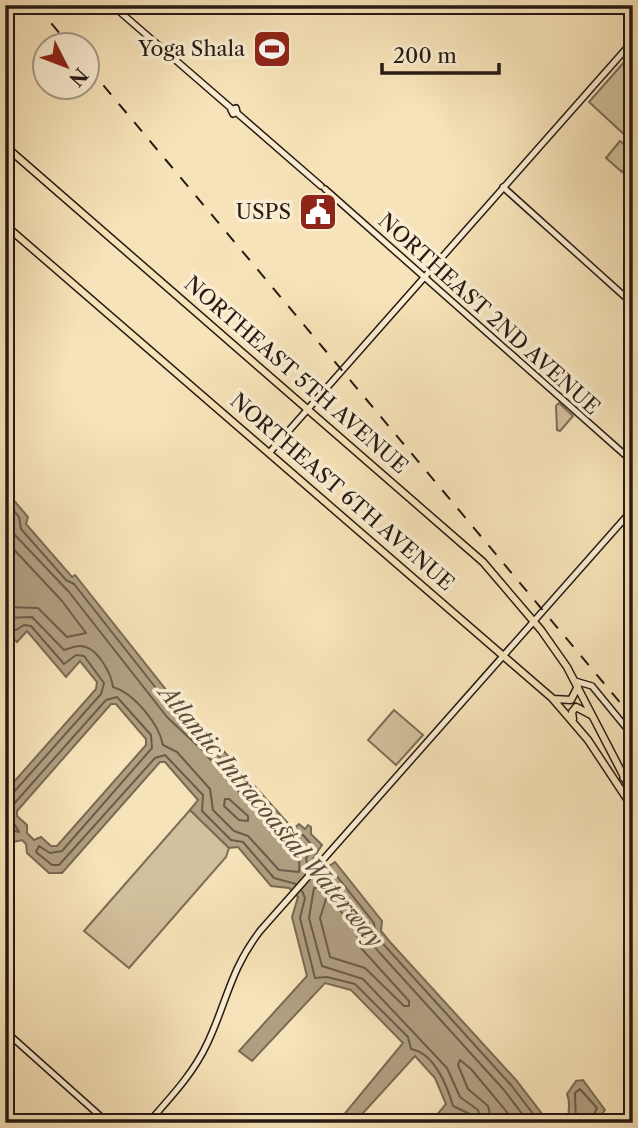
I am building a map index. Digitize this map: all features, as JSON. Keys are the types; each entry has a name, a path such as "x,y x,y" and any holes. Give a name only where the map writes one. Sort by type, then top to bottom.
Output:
{"main road":[{"path":"5,13 12,5"},
{"name":"NORTHEAST 5TH AVENUE","path":"5,146 461,541 551,643 576,683 633,794"},
{"name":"NORTHEAST 6TH AVENUE","path":"5,225 552,698 573,720 633,808"},
{"path":"552,698 571,700 576,683"},
{"path":"573,720 572,712 576,707 592,716"}],"street":[{"name":"NORTHEAST 2ND AVENUE","path":"112,5 425,276 633,462"},
{"path":"270,453 633,41"},
{"path":"503,187 633,304"},
{"path":"148,1123 197,1063 213,1031 238,964 260,930 633,509"},
{"path":"576,683 592,686 633,736"},
{"path":"623,778 633,757"},
{"path":"5,1031 108,1123"}],"shaded area":[{"path":"633,52 633,131 627,137 589,102"},
{"path":"620,141 633,152 633,160 622,172 606,158"},
{"path":"559,403 573,416 560,431 557,430 556,406"},
{"path":"394,710 423,735 396,765 368,740"},
{"path":"190,810 229,848 226,857 129,968 84,931"}],"water":[{"name":"Atlantic Intracoastal Waterway","path":"5,490 28,517 26,524 72,577 75,575 179,706 212,738 293,829 299,824 305,829 308,825 311,827 311,834 322,845 313,859 320,872 335,862 382,921 381,931 390,942 516,1080 549,1123 469,1123 457,1114 449,1123 430,1123 446,1104 435,1078 415,1056 354,1123 337,1123 403,1043 351,990 325,983 252,1061 239,1051 307,976 292,917 298,897 289,888 271,886 238,847 229,848 190,810 198,800 165,762 160,762 62,873 49,873 27,853 26,844 22,840 14,842 5,834 5,792 96,689 97,682 80,661 66,677 27,631 17,642 5,631","holes":["111,704 116,704 146,739 146,745 57,846 51,846 41,837 34,840 27,833 27,825 17,816 17,811"]},
{"path":"583,1080 605,1110 595,1123 570,1123 567,1094 576,1081"}],"railway":[{"path":"36,5 58,32"},
{"path":"102,84 633,718"}],"place":[{"name":"Yoga Shala","path":"272,49"},
{"name":"USPS","path":"318,212"}]}
